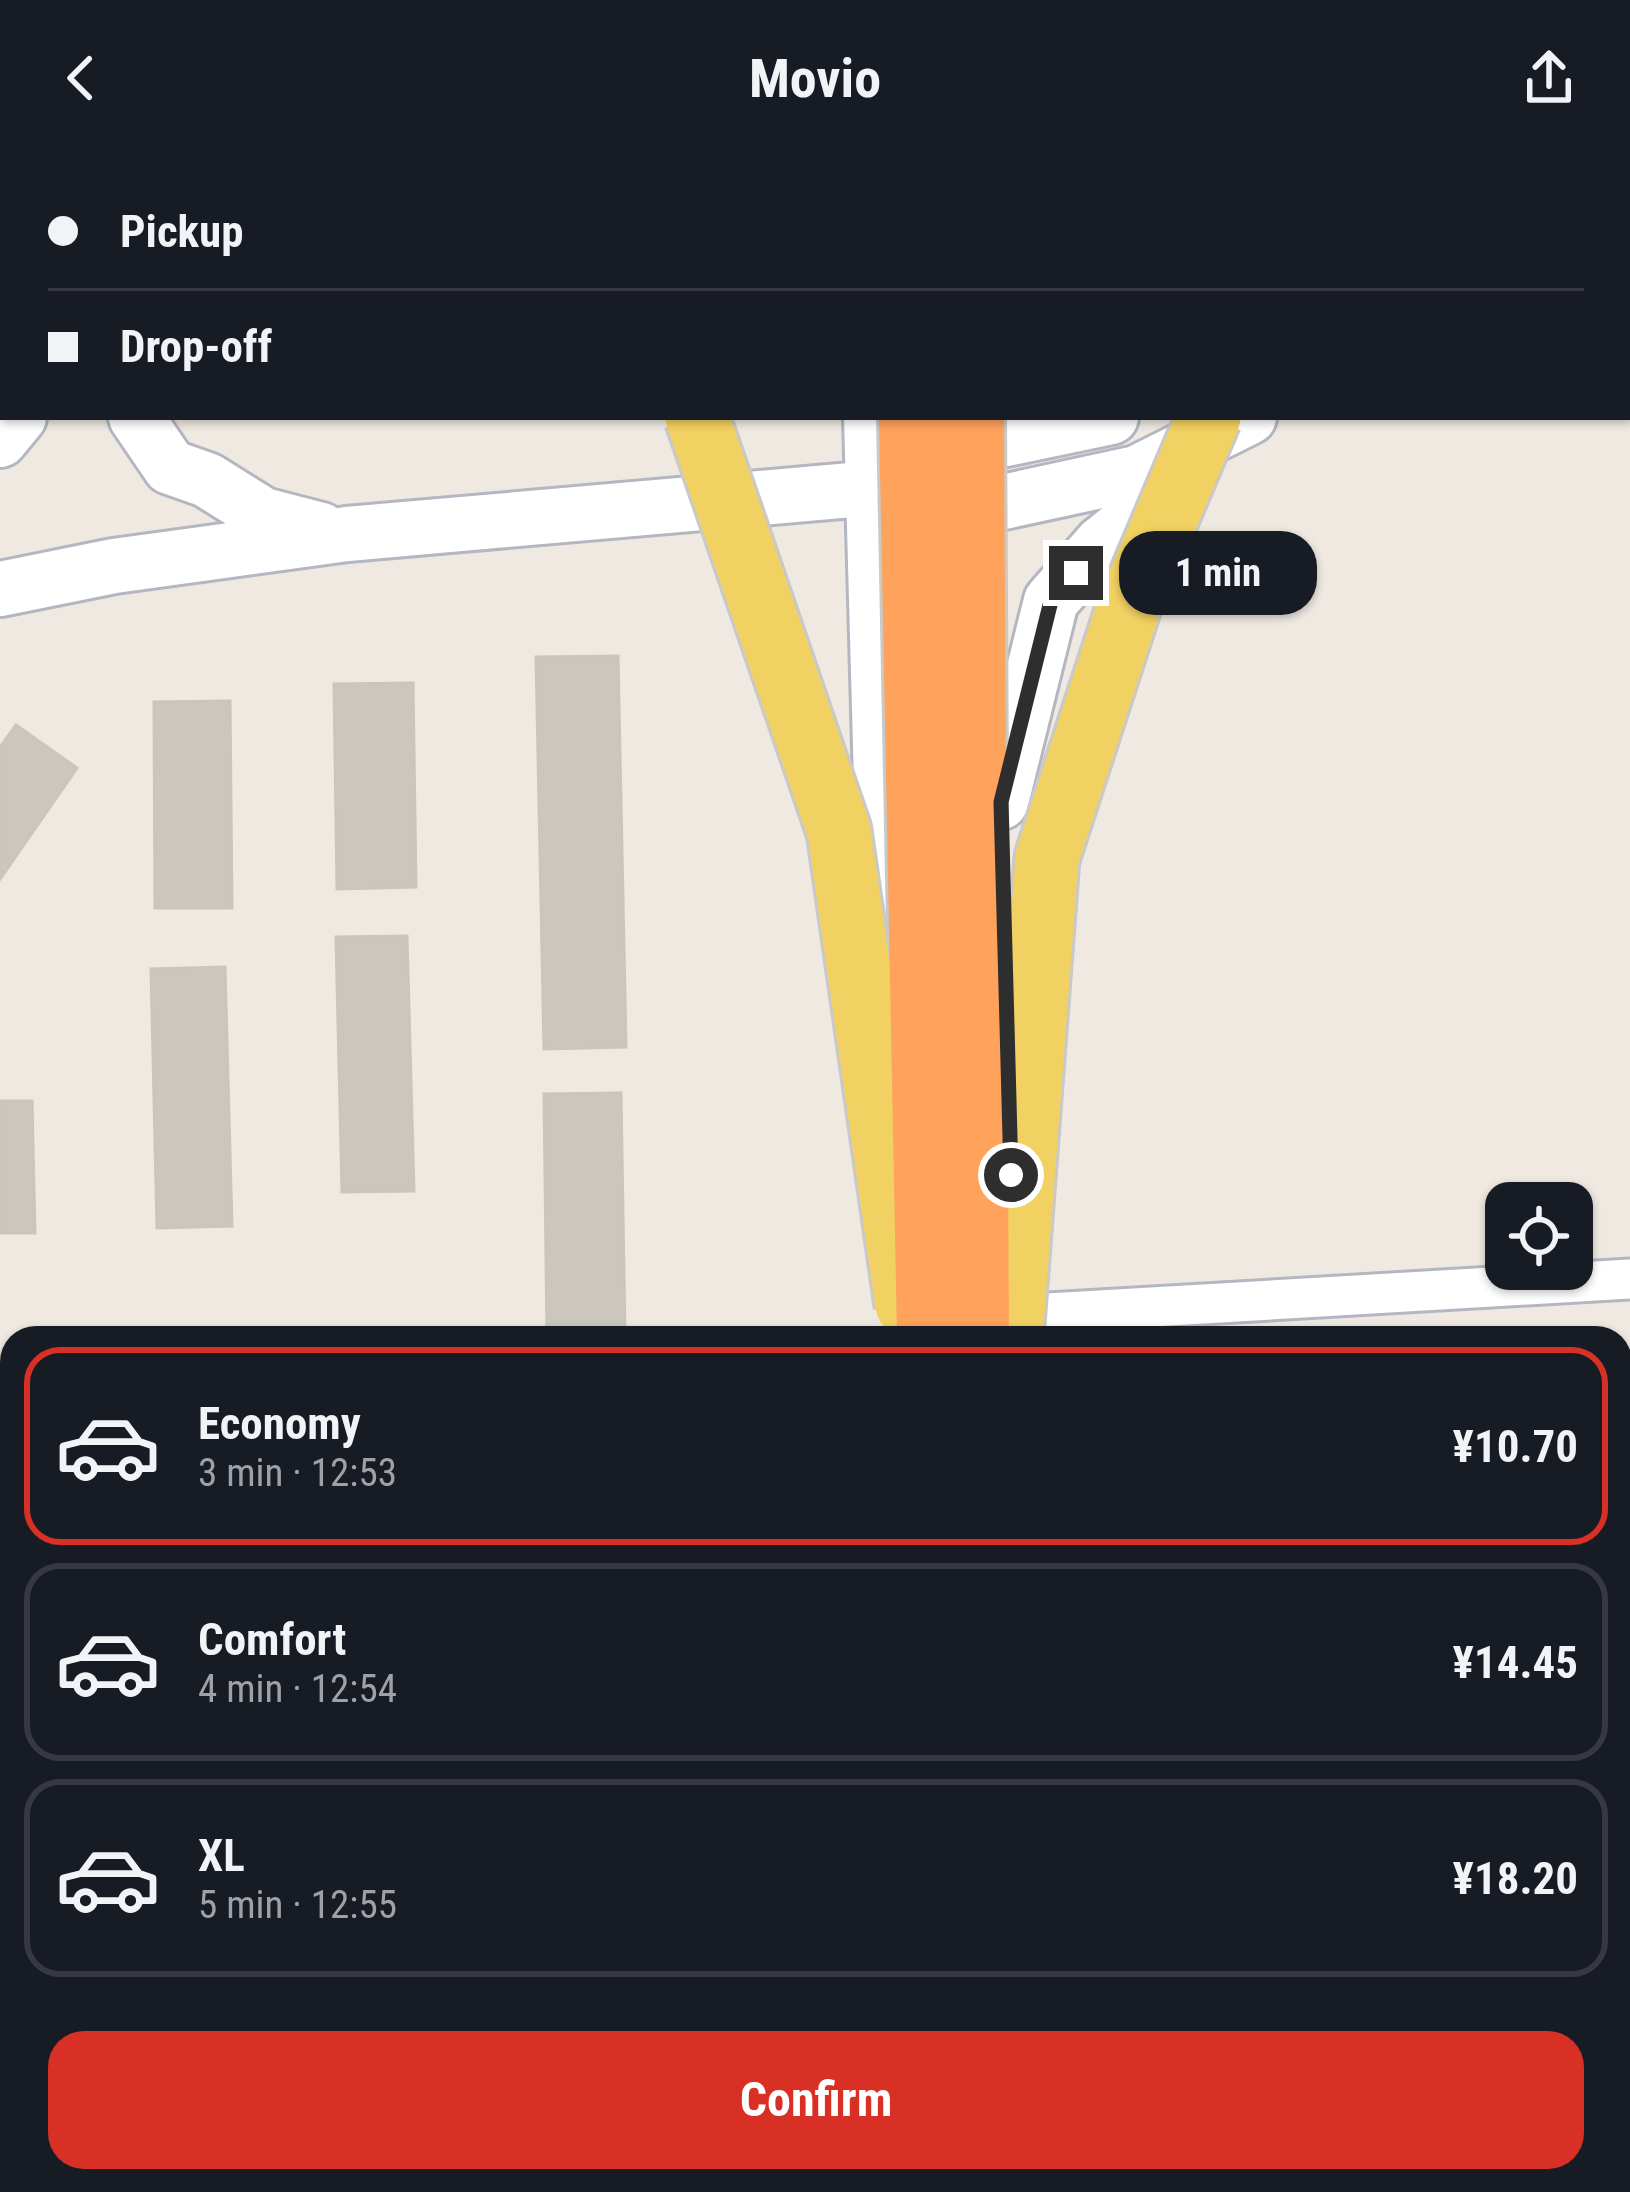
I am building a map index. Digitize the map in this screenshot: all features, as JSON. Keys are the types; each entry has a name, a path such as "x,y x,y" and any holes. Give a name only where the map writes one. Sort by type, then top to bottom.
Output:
{"highway":[{"path":"912,420 931,1326"},
{"path":"988,425 1004,1326"}],"main road":[{"path":"698,420 839,831 910,1326"},
{"path":"1005,1326 1047,858 1129,606 1208,420"}],"street":[{"path":"138,420 170,466 207,480 263,515 347,534"},
{"path":"871,420 895,1326"},
{"path":"874,488 988,425 1065,420"},
{"path":"0,589 114,566 347,534 874,488 994,504 1137,473 1243,420"},
{"path":"1001,802 1051,601 1101,544 1256,420"},
{"path":"988,425 1001,802 1004,1326"},
{"path":"1075,1326 1630,1279"}],"building":[{"path":"618,656 626,1047 544,1049 536,657"},
{"path":"413,683 416,887 337,889 334,684"},
{"path":"230,701 232,908 155,908 154,702"},
{"path":"16,725 77,768 0,879 0,747"},
{"path":"407,936 414,1191 342,1192 336,937"},
{"path":"225,967 232,1226 157,1228 151,969"},
{"path":"621,1093 625,1326 547,1326 544,1094"},
{"path":"0,1101 32,1101 35,1233 0,1233"}],"route":[{"path":"1011,1175 1001,802 1051,601 1076,573"}]}
